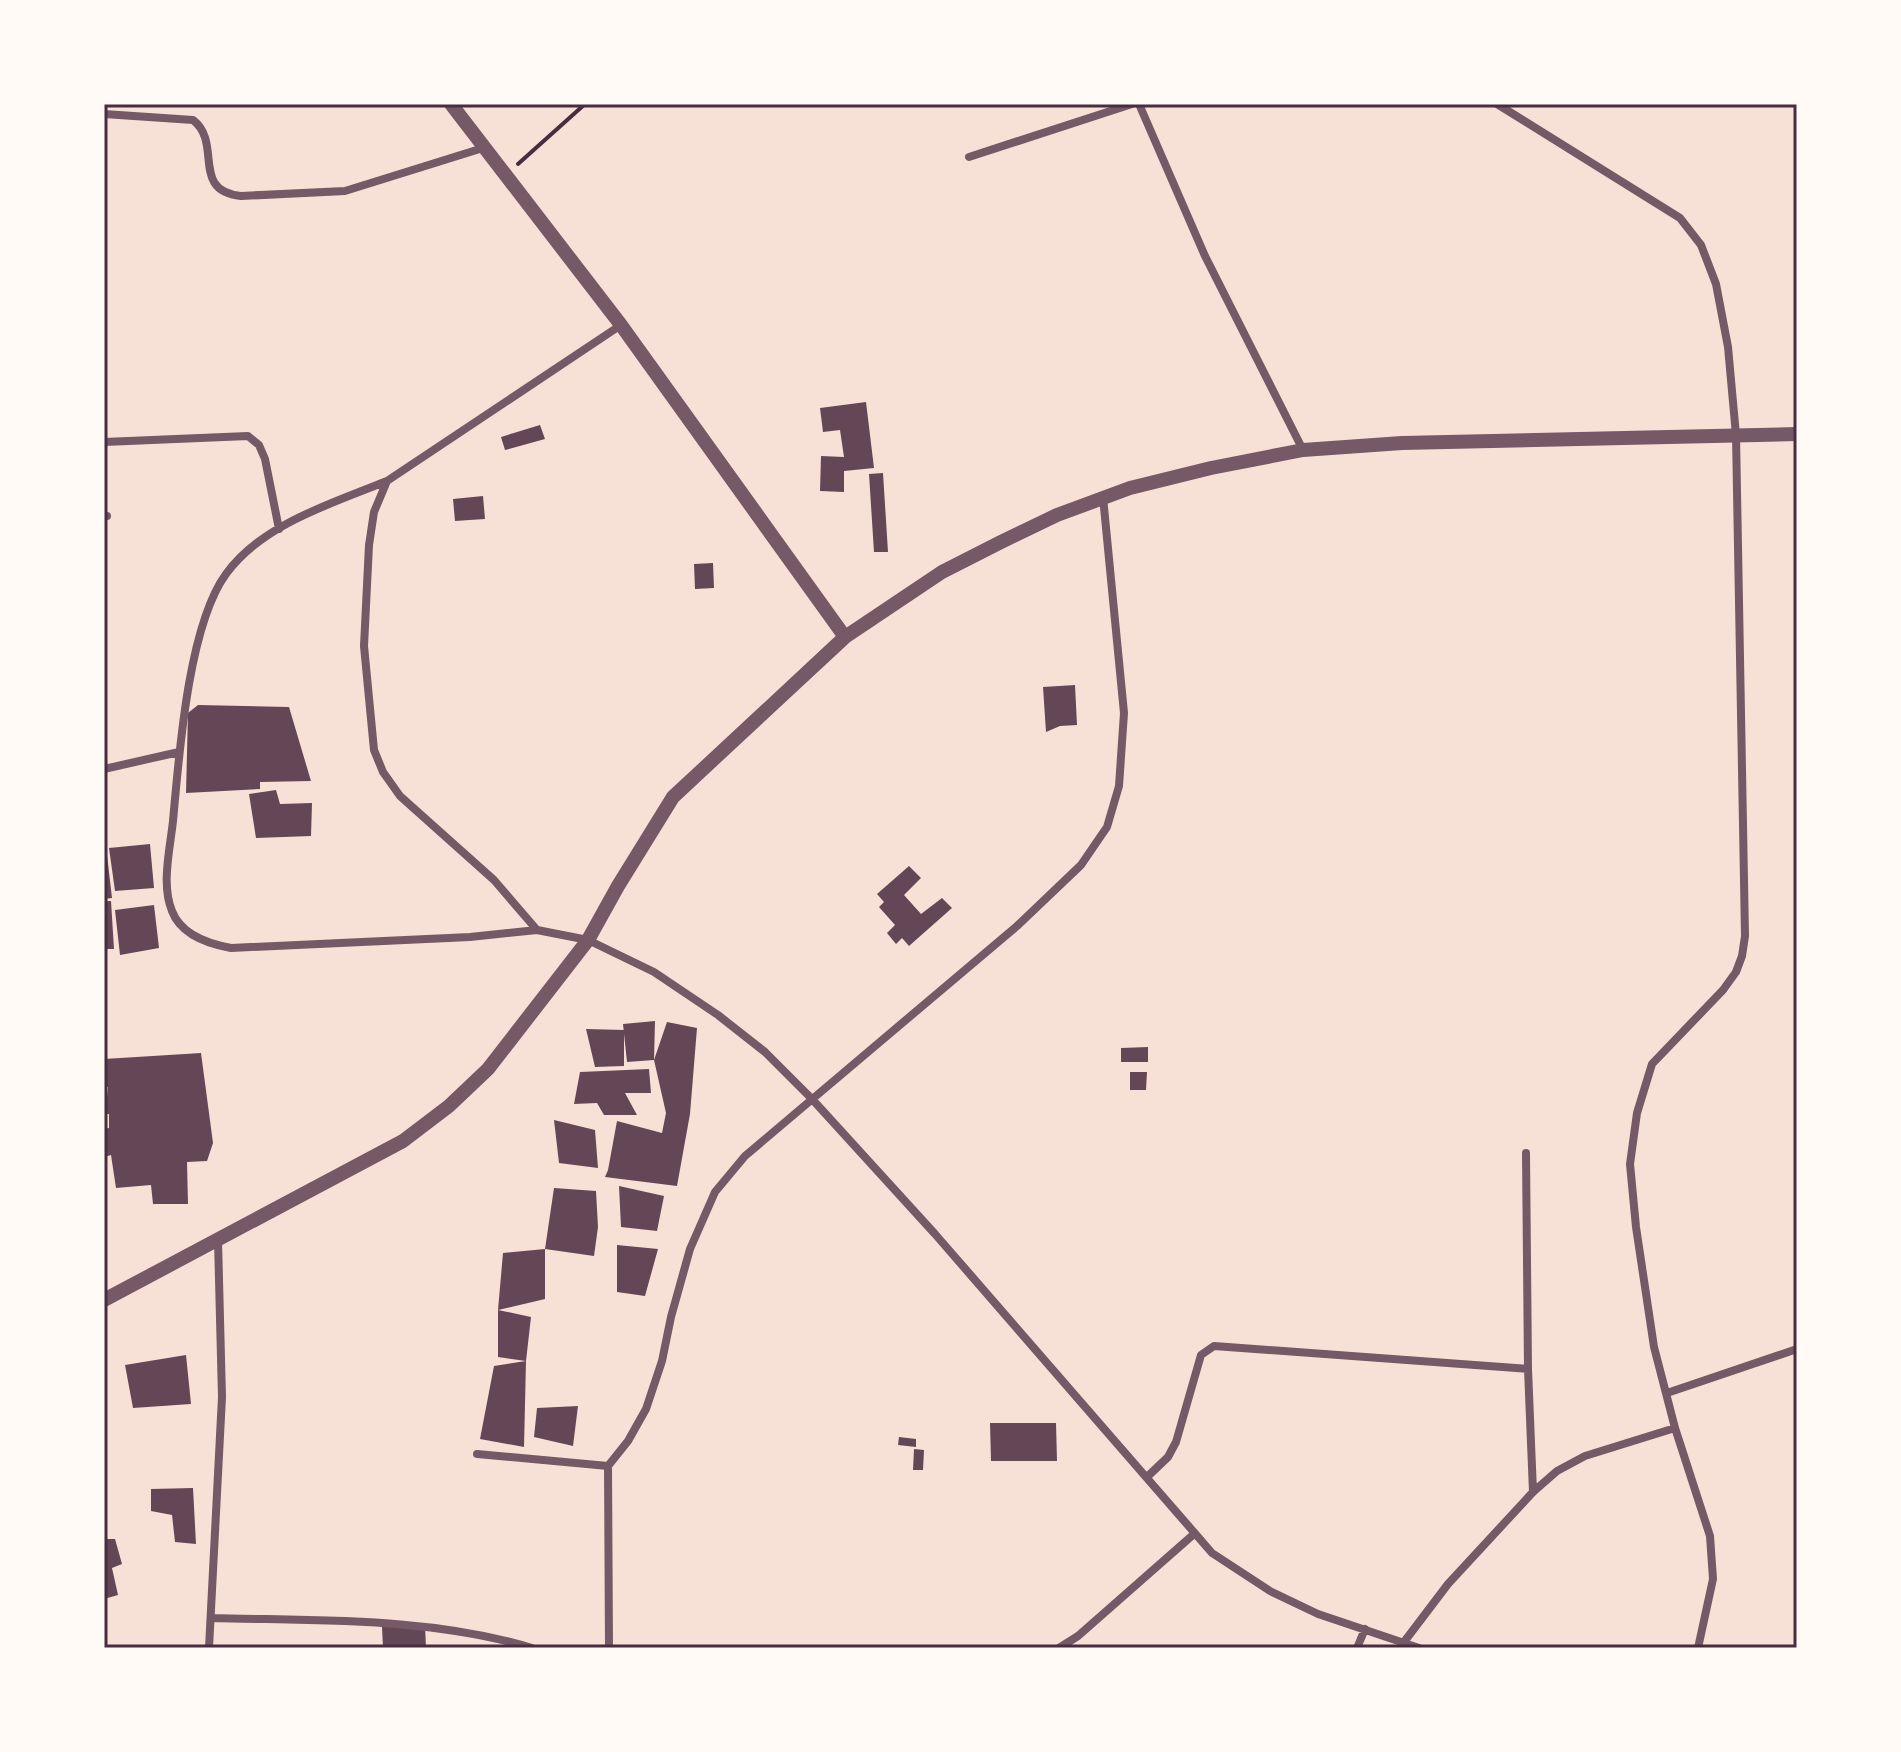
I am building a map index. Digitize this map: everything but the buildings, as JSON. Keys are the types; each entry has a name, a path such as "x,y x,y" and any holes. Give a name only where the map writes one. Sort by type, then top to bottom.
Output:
{"street":[{"path":"451,104 621,325 845,637"},
{"path":"969,157 1132,104"},
{"path":"1139,104 1205,256 1303,450"},
{"path":"1497,104 1680,218 1701,245 1716,284 1728,347 1736,435 1746,908 1742,956 1736,972 1723,990 1652,1064 1637,1113 1630,1164 1654,1347 1675,1428 1710,1536 1713,1579 1698,1648"},
{"path":"104,114 193,120 202,127 207,137 209,176 229,195 345,191 483,148"},
{"path":"621,325 387,481 279,529 247,551 225,575 202,628 192,669 179,752 167,881 172,912 187,930 206,943 231,948 470,937 537,930 588,940 654,972 718,1015 765,1052 812,1099 935,1234 1212,1553 1270,1591 1318,1614 1419,1648"},
{"path":"104,1300 403,1141 449,1106 496,1059 588,940 673,797 845,637 942,572 1057,515 1103,496 1211,468 1303,450 1402,443 1797,434"},
{"path":"104,442 248,436 259,445 265,459 279,529"},
{"path":"387,481 374,512 368,560 364,646 374,750 383,772 400,796 494,880 537,930"},
{"path":"609,1648 608,1466 628,1441 646,1409 662,1361 690,1249 715,1192 745,1156 1017,926 1081,865 1107,827 1119,786 1124,713 1103,496"},
{"path":"104,769 179,752"},
{"path":"1526,1153 1528,1369 1533,1492"},
{"path":"209,1648 213,1618 222,1397 218,1239"},
{"path":"1147,1477 1168,1457 1176,1442 1201,1355 1209,1347 1528,1369"},
{"path":"1667,1393 1797,1349"},
{"path":"1404,1642 1448,1584 1533,1492 1557,1471 1585,1456 1675,1428"},
{"path":"477,1454 608,1466"},
{"path":"1059,1648 1078,1636 1194,1534"},
{"path":"213,1618 391,1624 499,1638 532,1648"},
{"path":"1357,1648 1365,1629"}],"path":[{"path":"506,175 585,104"}]}
